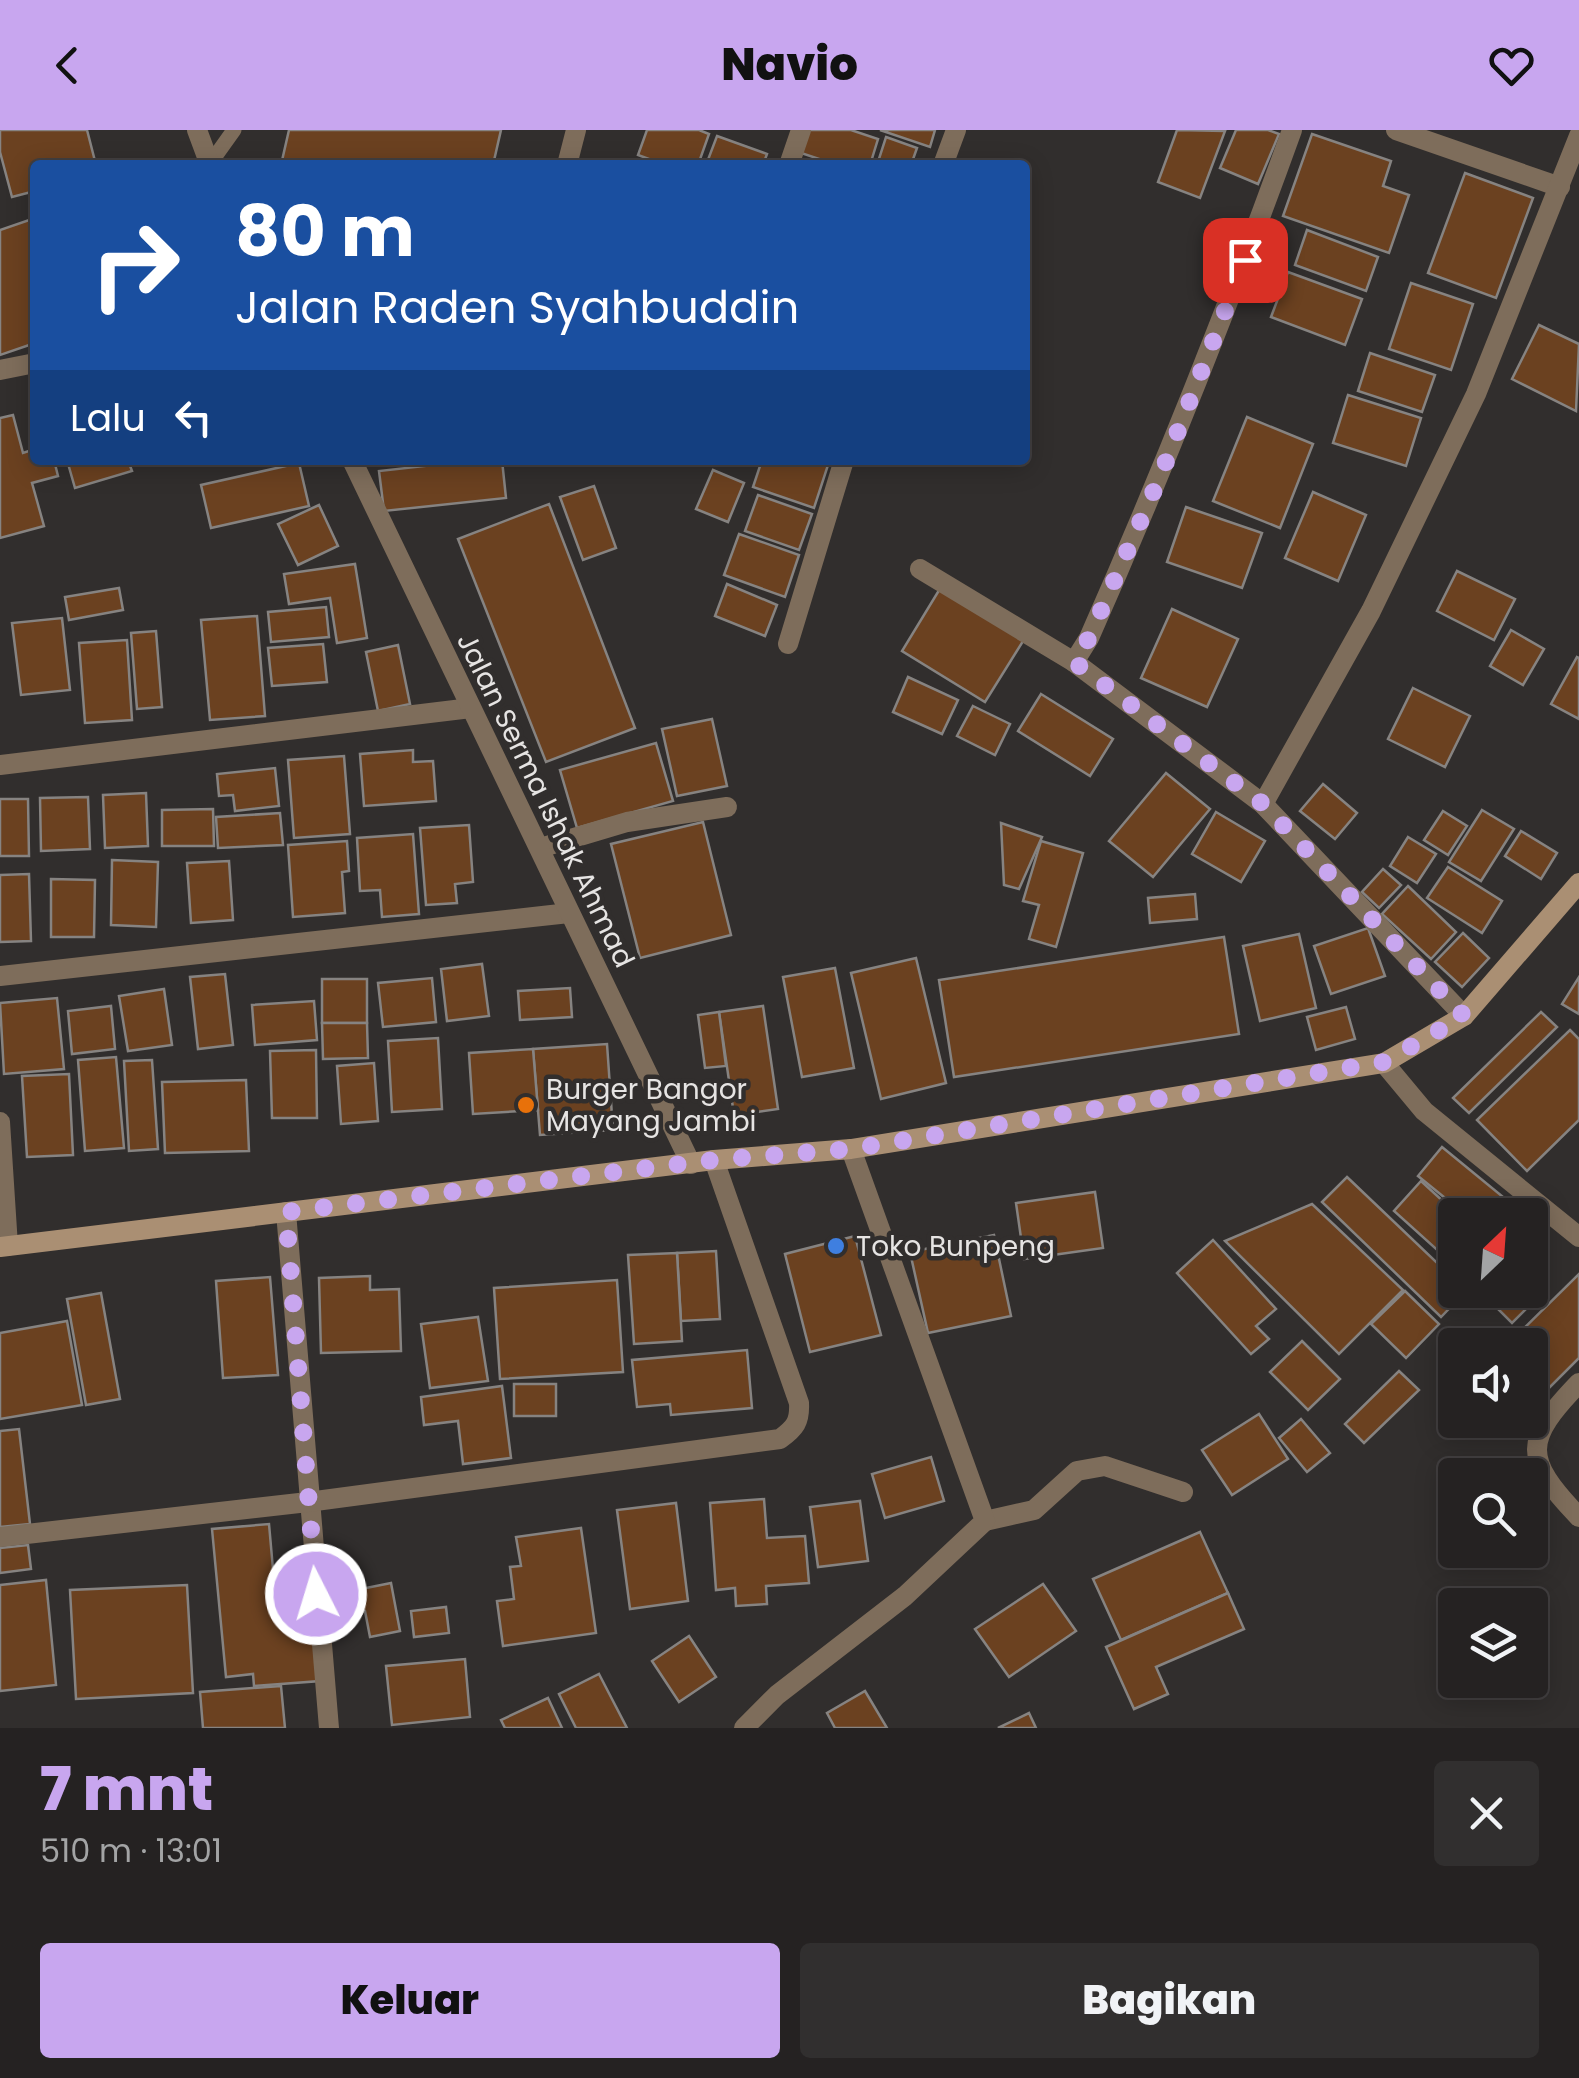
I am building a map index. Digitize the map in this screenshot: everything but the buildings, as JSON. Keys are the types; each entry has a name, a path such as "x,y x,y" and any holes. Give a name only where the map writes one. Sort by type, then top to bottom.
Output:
{"main road":[{"path":"4,1246 714,1160 851,1149 1384,1062 1464,1016 1579,883"}],"street":[{"path":"197,130 208,160"},
{"path":"568,160 576,130"},
{"path":"791,160 801,130"},
{"path":"945,160 956,130"},
{"path":"1074,662 1089,638 1160,477 1292,130"},
{"path":"1396,130 1560,187"},
{"path":"1263,804 1371,611 1460,428 1579,136"},
{"path":"0,370 30,364"},
{"name":"Jalan Serma Ishak Ahmad","path":"354,465 691,1164"},
{"path":"788,644 842,465"},
{"path":"920,570 1074,662 1263,804 1464,1016"},
{"path":"0,764 471,708"},
{"path":"540,848 627,822 727,808"},
{"path":"0,976 569,913"},
{"path":"1384,1062 1424,1111 1579,1237"},
{"path":"0,1122 4,1246"},
{"path":"851,1149 984,1521"},
{"path":"0,1537 308,1502 780,1439 800,1417 799,1403 714,1160"},
{"path":"286,1212 328,1728"},
{"path":"1579,1383 1547,1416 1537,1446 1544,1475 1579,1517"},
{"path":"744,1728 777,1694 904,1596 984,1521 1034,1510 1077,1470 1105,1466 1184,1492"}],"lane":[{"path":"213,160 234,130"}],"place":[{"name":"Burger Bangor Mayang Jambi","path":"526,1105"},
{"name":"Toko Bunpeng","path":"836,1246"}],"route":[{"path":"316,1594 286,1212 714,1160 851,1149 1384,1062 1464,1016 1263,804 1074,662 1089,638 1160,477 1245,260"}]}
